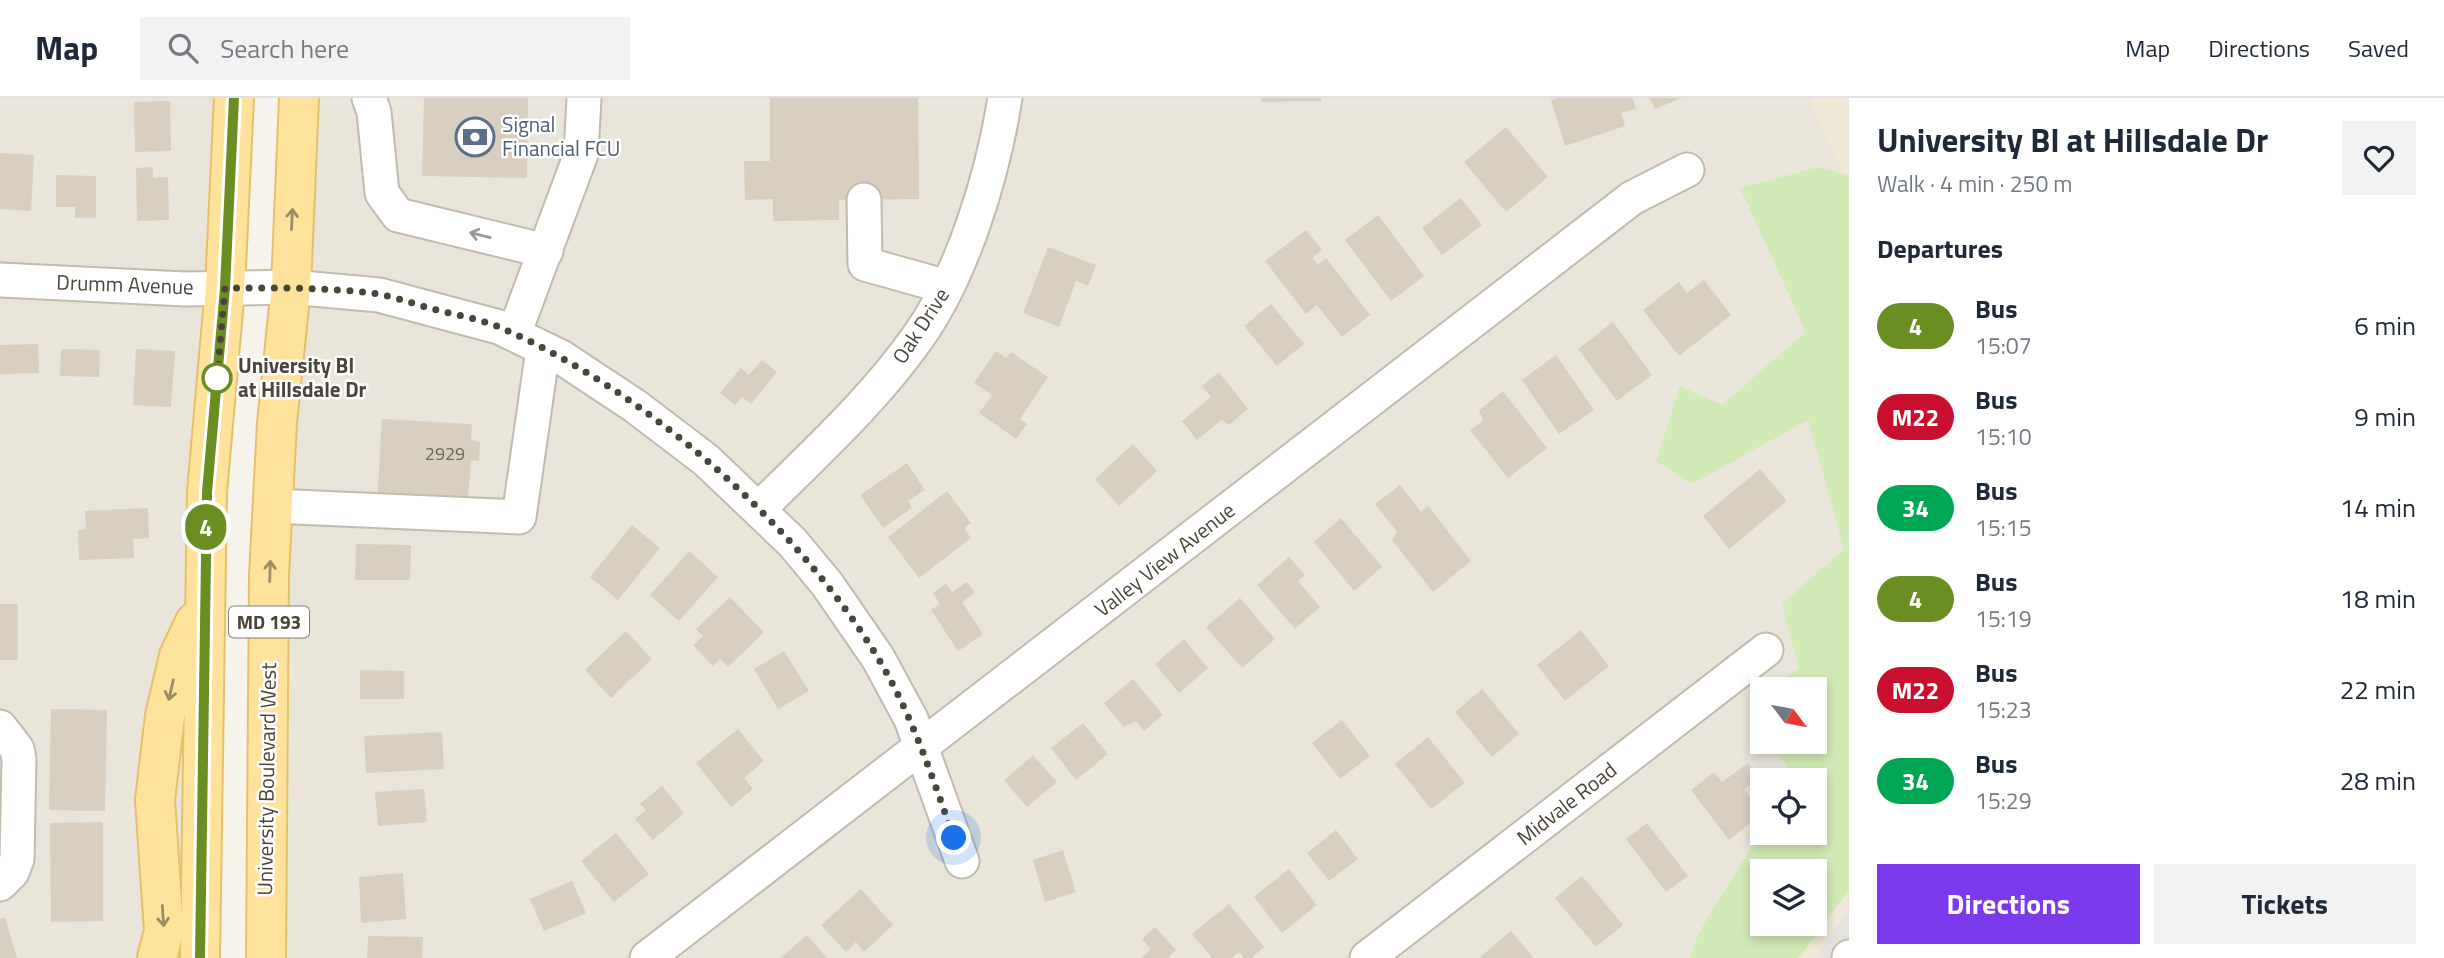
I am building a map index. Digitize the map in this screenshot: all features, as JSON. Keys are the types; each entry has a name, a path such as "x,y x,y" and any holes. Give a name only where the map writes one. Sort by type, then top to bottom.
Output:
{"main road":[{"name":"MD 193","path":"200,958 207,492 225,288 234,98"},
{"name":"University Boulevard West","path":"266,958 269,575 276,423 291,287 299,98"},
{"path":"157,958 164,931 155,800 165,716 179,656 204,605"}],"street":[{"path":"369,98 374,112 382,193 398,215 546,251"},
{"path":"514,334 581,154 584,98"},
{"name":"Oak Drive","path":"758,509 864,403 919,337 947,287 985,189 1005,98"},
{"name":"Valley View Avenue","path":"647,958 1632,198 1687,170"},
{"path":"864,200 865,264 947,287"},
{"name":"Drumm Avenue","path":"0,280 185,289 291,287 379,295 499,327 543,349 635,406 706,460 758,509 827,584 878,658 911,719 962,861"},
{"path":"272,506 519,517 543,349"},
{"name":"Midvale Road","path":"1367,958 1766,650"},
{"path":"0,727 17,749 19,777 17,859 12,872 0,884"}],"shaded area":[{"path":"0,98 234,98 200,958 0,958"},
{"path":"299,98 1849,98 1849,958 266,958"},
{"path":"1809,98 1849,98 1849,184"},
{"path":"1849,864 1849,958 1782,958 1803,936 1827,936 1827,903"},
{"path":"1849,908 1849,958 1816,958"}],"green space":[{"path":"1819,167 1849,176 1849,891 1827,920 1827,859 1750,859 1750,936 1815,936 1798,958 1690,958 1699,932 1753,845 1827,845 1827,768 1787,768 1778,754 1827,754 1827,677 1787,677 1799,669 1782,604 1844,549 1808,420 1692,484 1656,461 1680,386 1722,405 1806,332 1740,188"}],"building":[{"name":"Signal Financial FCU","path":"424,98 528,98 527,178 422,176"},
{"path":"770,98 918,98 919,199 839,200 839,220 773,221 773,199 745,200 744,161 770,161"},
{"path":"1261,98 1321,98 1321,101 1261,102"},
{"path":"1633,98 1636,109 1621,113 1625,126 1565,146 1551,100"},
{"path":"1650,98 1682,98 1655,109"},
{"path":"170,101 171,151 135,152 134,102"},
{"path":"1506,127 1548,177 1506,212 1464,162"},
{"path":"0,153 34,155 31,211 0,209"},
{"path":"153,167 153,178 168,177 169,220 137,221 136,168"},
{"path":"56,175 96,176 96,218 75,218 75,207 56,207"},
{"path":"1461,198 1482,225 1442,255 1422,228"},
{"path":"1378,215 1424,276 1391,301 1345,240"},
{"path":"1306,230 1322,250 1312,258 1318,265 1326,258 1370,315 1342,337 1317,305 1306,314 1265,261"},
{"path":"1048,247 1096,265 1088,286 1076,281 1059,327 1023,313"},
{"path":"1704,280 1731,315 1679,356 1643,310 1679,282 1687,293"},
{"path":"1271,304 1304,344 1277,366 1244,326"},
{"path":"1613,322 1652,375 1617,401 1578,349"},
{"path":"38,344 39,373 0,374 0,345"},
{"path":"61,349 100,350 99,377 60,376"},
{"path":"136,349 175,351 171,407 133,405"},
{"path":"996,351 1006,358 1011,352 1048,377 1020,419 1027,424 1016,439 979,413 992,395 974,383"},
{"path":"1556,355 1594,410 1559,434 1522,380"},
{"path":"762,360 777,372 751,404 742,397 735,405 720,393 741,368 749,375"},
{"path":"1219,372 1248,409 1229,425 1221,420 1197,440 1182,421 1211,397 1202,386"},
{"path":"1503,391 1547,448 1508,478 1470,430 1483,421 1479,410"},
{"path":"382,419 472,424 471,439 480,442 479,461 471,461 467,509 377,504"},
{"path":"1133,444 1157,471 1119,506 1095,479"},
{"path":"907,463 925,490 908,501 912,508 883,528 860,495"},
{"path":"1760,469 1787,501 1729,549 1703,516"},
{"path":"1400,485 1421,512 1428,506 1471,561 1433,592 1392,540 1397,532 1375,504"},
{"path":"947,491 971,523 964,528 971,538 919,578 888,537"},
{"path":"148,508 149,538 133,539 134,558 79,560 78,530 86,529 85,511"},
{"path":"1341,518 1382,567 1354,591 1314,542"},
{"path":"632,525 660,548 618,600 590,577"},
{"path":"356,544 411,545 410,580 355,580"},
{"path":"689,551 718,577 679,621 650,595"},
{"path":"1289,557 1305,575 1298,581 1320,607 1295,629 1257,585"},
{"path":"967,582 975,593 962,602 983,634 958,651 931,610 940,604 933,593 946,584 952,592"},
{"path":"730,597 764,632 728,667 720,659 713,666 693,645 703,636 696,629"},
{"path":"1240,598 1275,639 1242,668 1206,627"},
{"path":"0,604 18,604 18,660 0,660"},
{"path":"1581,630 1609,666 1565,701 1537,665"},
{"path":"626,631 652,659 611,698 585,670"},
{"path":"1184,639 1208,668 1179,693 1155,664"},
{"path":"784,651 809,691 778,709 754,669"},
{"path":"360,670 404,671 404,699 360,699"},
{"path":"1133,679 1163,715 1144,731 1136,721 1124,727 1104,703"},
{"path":"1482,689 1519,734 1492,757 1455,712"},
{"path":"51,709 107,710 105,811 49,810"},
{"path":"1342,720 1370,756 1340,779 1312,743"},
{"path":"1083,723 1108,754 1076,780 1051,748"},
{"path":"738,729 764,761 744,778 753,789 731,807 696,763"},
{"path":"442,732 444,769 366,773 364,736"},
{"path":"1428,737 1465,783 1431,809 1395,764"},
{"path":"1033,755 1057,782 1027,807 1004,780"},
{"path":"1748,763 1752,768 1750,785 1744,789 1750,797 1750,823 1729,840 1691,790 1714,772 1722,782"},
{"path":"662,786 684,813 653,840 635,819 646,810 640,804"},
{"path":"424,789 427,822 378,826 375,792"},
{"path":"103,822 103,921 51,922 50,823"},
{"path":"1647,823 1688,876 1666,892 1626,839"},
{"path":"1336,830 1358,859 1329,881 1307,853"},
{"path":"616,833 649,874 614,902 581,861"},
{"path":"1063,850 1076,892 1045,902 1033,860"},
{"path":"1289,869 1317,905 1282,933 1254,897"},
{"path":"403,873 406,919 361,923 359,877"},
{"path":"1582,876 1623,925 1596,947 1555,898"},
{"path":"572,881 586,913 544,931 530,899"},
{"path":"861,889 893,925 864,952 856,942 846,952 821,925"},
{"path":"1229,904 1264,947 1251,958 1244,958 1239,952 1232,958 1212,958 1192,934"},
{"path":"5,917 17,958 0,958 0,919"},
{"path":"1155,927 1176,950 1168,958 1141,958 1151,949 1142,939"},
{"path":"1511,931 1534,958 1479,958"},
{"path":"807,935 827,958 780,958"},
{"path":"368,936 423,937 422,958 367,958"}],"bus line":[{"name":"4","path":"200,958 201,724 207,492 225,288 234,98"}],"place":[{"name":"Signal Financial FCU","path":"475,137"},
{"name":"University Bl at Hillsdale Dr","path":"217,378"}],"route":[{"path":"217,378 216,390 225,288 291,287 379,295 499,327 561,357 635,406 706,460 792,542 827,584 878,658 911,719 954,838"}]}
